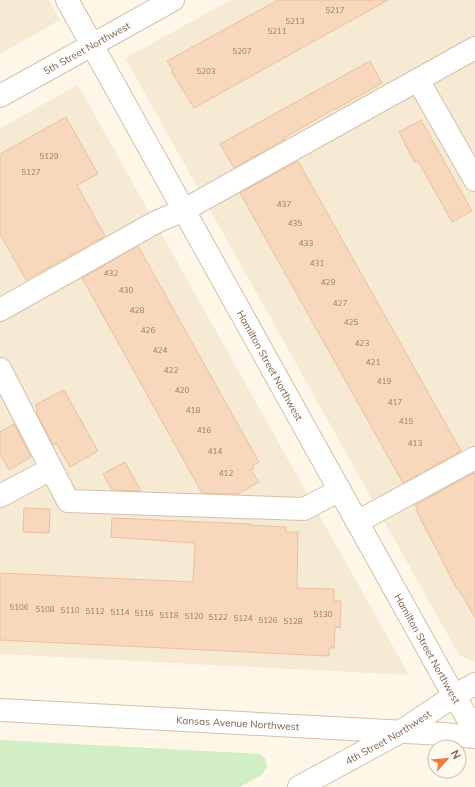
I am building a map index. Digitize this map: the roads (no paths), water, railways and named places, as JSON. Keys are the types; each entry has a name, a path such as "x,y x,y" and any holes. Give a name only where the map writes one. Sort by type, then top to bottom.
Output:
{"street":[{"name":"Hamilton Street Northwest","path":"67,0 454,696 475,730"},
{"name":"5th Street Northwest","path":"0,96 173,0"},
{"path":"0,310 156,222 184,210 475,48"},
{"path":"418,80 475,180"},
{"path":"0,369 68,501 304,509 340,490"},
{"path":"357,522 475,458"},
{"path":"0,496 51,469"},
{"name":"4th Street Northwest","path":"299,787 400,732 454,696 475,684"},
{"name":"Kansas Avenue Northwest","path":"0,710 475,737"}]}
